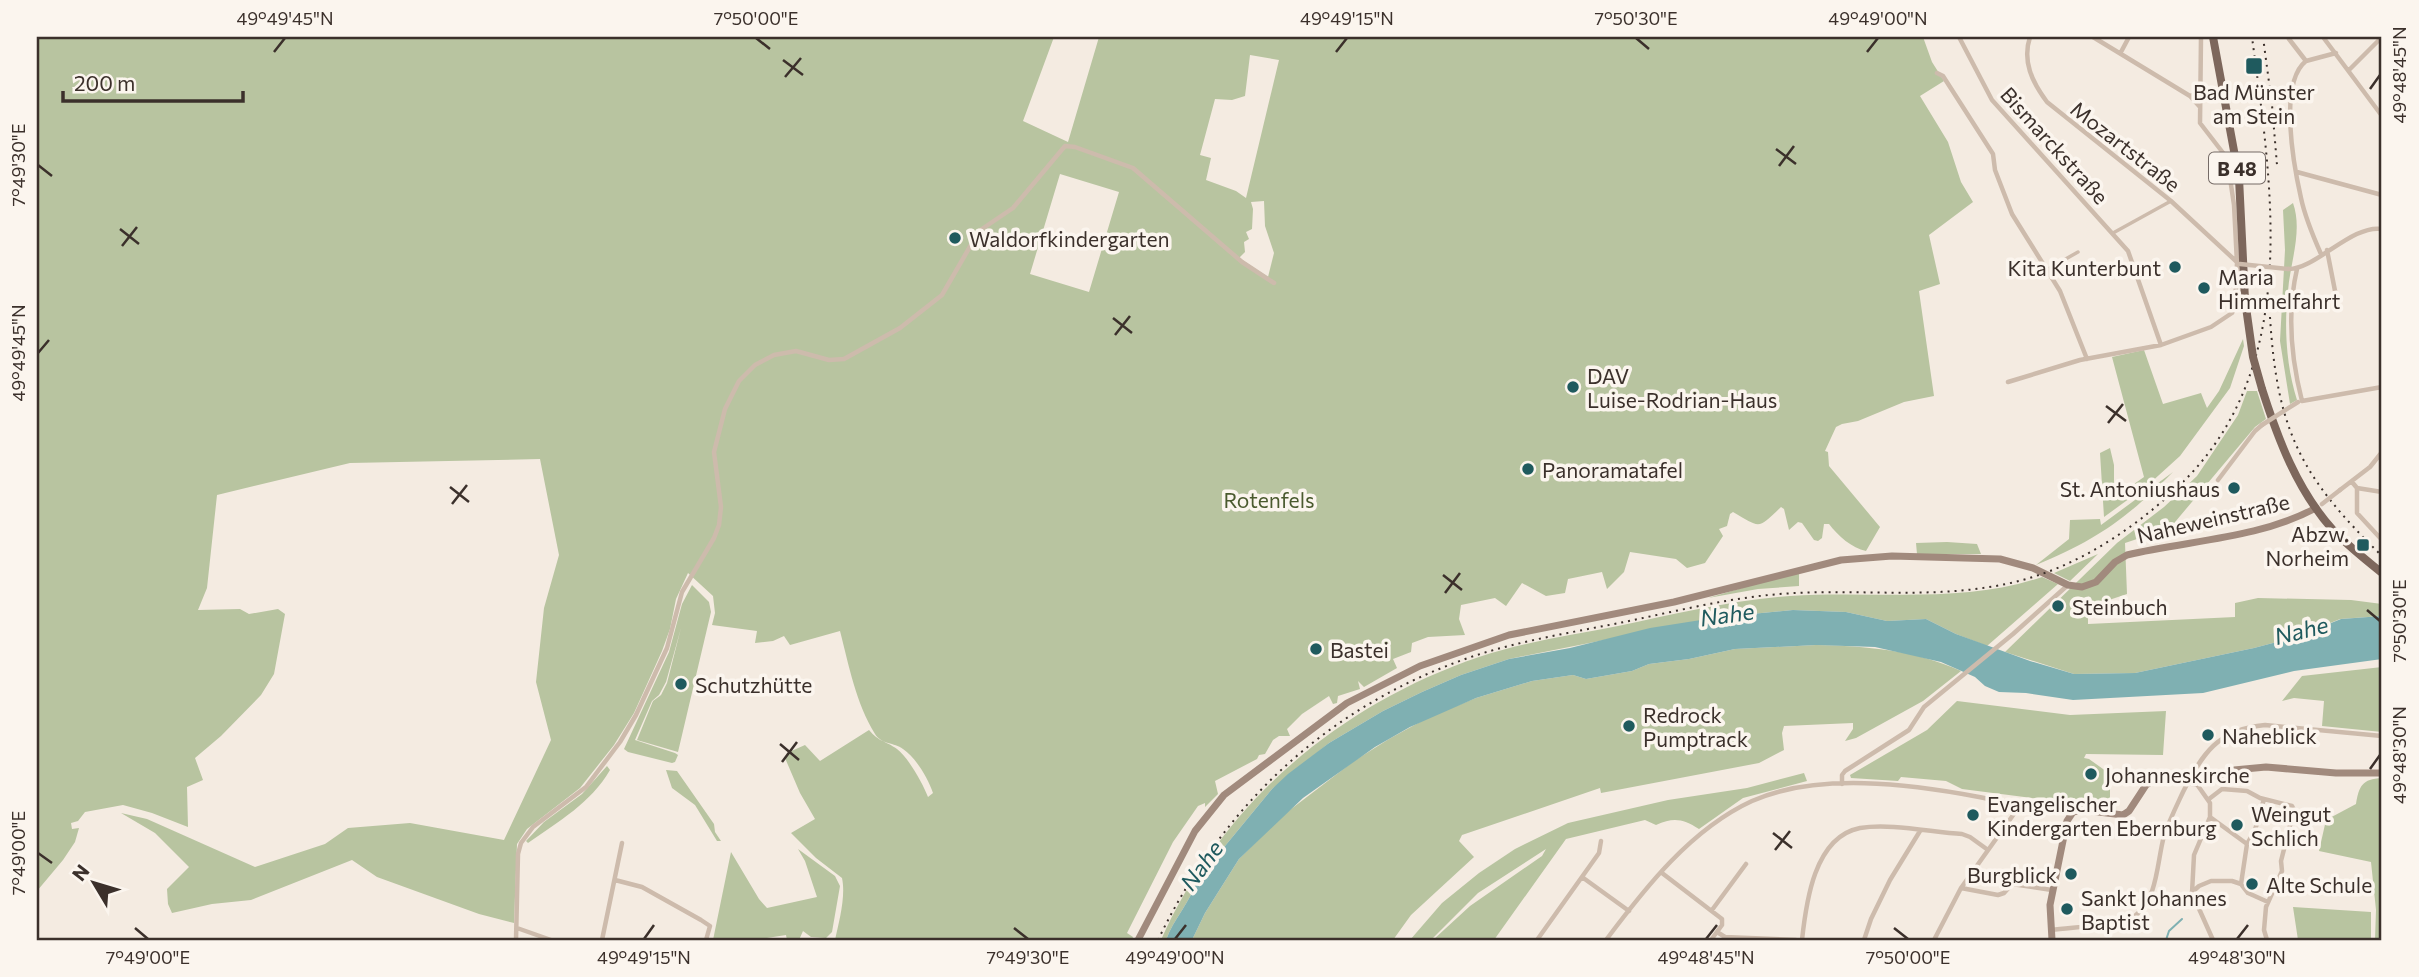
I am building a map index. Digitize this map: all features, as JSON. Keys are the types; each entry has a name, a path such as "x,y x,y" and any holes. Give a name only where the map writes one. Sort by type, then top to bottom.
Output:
{"main road":[{"name":"B 48","path":"2213,37 2239,178 2245,300 2253,358 2262,390 2283,449 2319,506 2341,538 2382,573"},
{"name":"Naheweinstraße","path":"2068,585 2092,585 2119,559 2127,555 2257,530 2298,517 2319,506"},
{"path":"1138,940 1195,831 1214,805 1250,774 1322,721 1364,693 1420,666 1509,635 1674,602 1826,562 1871,557 1991,558 2024,565 2068,585"},
{"path":"2052,940 2052,891 2067,821 2073,812 2082,810 2123,816 2150,781 2161,779 2192,783 2249,768 2382,773"}],"street":[{"name":"Bismarckstraße","path":"1959,37 1992,100 2128,251 2161,345"},
{"name":"Mozartstraße","path":"2030,37 2026,57 2035,84 2047,102 2171,201 2238,263"},
{"path":"2093,37 2190,96 2200,107"},
{"path":"2121,52 2129,37"},
{"path":"2008,382 2087,359 2161,345 2211,327 2232,313 2235,306 2238,263 2234,205 2227,158 2200,123 2200,37"},
{"path":"2323,37 2382,116"},
{"path":"2349,70 2382,37"},
{"path":"2289,39 2306,61"},
{"path":"2321,254 2301,200 2291,136 2291,103 2295,74 2306,61 2336,53"},
{"path":"1937,73 1943,76 1993,154 1995,170 2012,214 2060,292 2087,359"},
{"path":"2190,96 2202,92"},
{"path":"516,940 518,853 521,844 542,819 586,787 626,733 667,648 682,592 717,532 721,508 714,452 725,409 735,386 755,365 781,353 804,352 834,360 849,357 871,342 894,332 945,290 979,231 1013,208 1065,146 1075,147 1133,168 1242,262 1274,283"},
{"path":"2297,172 2382,195"},
{"path":"2113,233 2171,201"},
{"path":"2238,263 2297,269 2327,250 2369,230 2382,231 2382,249"},
{"path":"2327,250 2337,301"},
{"path":"2048,269 2078,252"},
{"path":"2297,269 2293,286 2291,331 2300,402"},
{"path":"2218,480 2255,431 2300,402 2382,387"},
{"path":"2319,506 2352,482 2382,452"},
{"path":"2352,482 2357,488 2357,513 2382,540"},
{"path":"2357,488 2382,492"},
{"path":"1842,784 1845,771 1897,740 1913,725 1921,710 2068,585"},
{"path":"2052,930 2127,920 2136,915 2148,900 2172,814 2192,783 2199,761 2208,749 2235,733 2254,726 2274,725 2382,736"},
{"path":"2192,783 2209,799 2210,817 2194,855 2192,893 2213,940"},
{"path":"1606,940 1662,873 1710,827 1750,802 1781,792 1842,784 1925,788 2021,804 2058,806 2073,812"},
{"path":"2209,799 2224,789 2247,791 2264,799 2290,804 2294,810 2281,861 2282,871 2268,902 2265,922 2267,940"},
{"path":"2242,884 2247,844 2255,830 2264,799"},
{"path":"1934,940 1961,888 2021,804"},
{"path":"2210,817 2247,844"},
{"path":"1802,940 1807,904 1818,869 1838,839 1861,828 1962,834 1988,850"},
{"path":"1864,940 1890,880 1920,831"},
{"path":"1537,940 1599,853 1601,841"},
{"path":"602,940 622,843"},
{"path":"1712,910 1746,864"},
{"path":"1662,873 1720,916 1723,922 1711,940"},
{"path":"1583,877 1629,911"},
{"path":"615,880 642,887 701,920 710,926 706,940"},
{"path":"2148,900 2183,896 2211,881 2232,880 2242,884 2248,893 2268,902"},
{"path":"1961,888 1998,895 2004,893 2012,884 2052,891"},
{"path":"517,928 551,940"},
{"path":"1717,932 1725,937 1796,940"}],"green space":[{"name":"Rotenfels","path":"37,37 1054,37 1023,121 1068,142 1099,37 1923,37 1932,62 1944,81 1920,96 1948,142 1961,182 1973,202 1929,235 1940,284 1919,291 1934,396 1904,402 1836,427 1825,451 1828,452 1829,466 1880,527 1866,551 1846,541 1829,524 1824,524 1822,538 1818,541 1814,540 1802,523 1798,522 1789,530 1784,509 1781,507 1759,524 1733,512 1727,526 1719,529 1723,536 1705,563 1687,568 1676,559 1630,552 1624,572 1607,589 1602,572 1568,579 1565,593 1546,596 1522,583 1506,606 1495,598 1461,605 1459,619 1465,635 1428,637 1412,643 1411,652 1393,659 1397,668 1364,687 1358,681 1360,689 1338,696 1337,703 1333,704 1329,696 1302,714 1287,729 1290,736 1279,736 1273,740 1265,754 1215,781 1218,794 1205,807 1205,803 1198,806 1173,842 1127,933 1133,937 1132,940 835,940 843,901 842,878 816,858 791,833 815,819 785,758 787,753 805,745 820,761 869,730 881,740 868,722 858,697 840,631 790,645 784,636 773,641 755,643 757,631 712,625 715,613 713,596 688,573 676,599 662,651 634,713 614,745 580,788 527,829 517,844 514,923 479,914 377,877 352,860 251,900 212,904 172,913 167,889 189,867 155,833 121,813 147,819 255,867 325,844 348,828 410,823 504,840 551,740 536,682 544,608 559,555 540,459 350,463 217,495 207,588 198,610 240,609 249,614 278,609 285,614 274,674 261,695 195,758 203,780 187,787 188,827 123,805 85,812 78,821 71,823 72,829 79,828 75,842 37,891","holes":["1250,55 1279,60 1246,198 1236,191 1206,180 1211,158 1200,155 1215,99 1232,100 1245,96","1060,174 1119,192 1089,292 1030,274","1264,201 1265,226 1274,253 1268,277 1239,258 1245,252 1244,242 1249,239 1246,232 1252,229 1251,202","882,740 900,747 921,769 933,793 928,797 906,758"]},
{"path":"2293,203 2297,225 2288,291 2286,332 2290,373 2297,400 2290,404 2280,341 2285,250 2283,210"},
{"path":"2243,339 2244,346 2230,388 2180,456 2148,485 2104,517 2100,453 2110,448 2114,465 2114,498 2144,477 2112,357 2144,350 2163,404 2201,393 2207,408 2219,391"},
{"path":"2247,391 2257,391 2266,419 2255,427 2170,528 2125,543 2127,594 2088,607 2088,624 2235,617 2235,603 2258,598 2351,600 2382,604 2382,616 2340,619 2299,636 2254,648 2135,673 2074,674 2005,652 2117,543 2164,507 2197,476 2238,415"},
{"path":"2173,472 2126,515 2094,537 2036,565 2069,539 2070,520 2100,519 2101,525"},
{"path":"1916,543 1977,544 1981,554 1917,554"},
{"path":"2098,554 2070,581 2054,573"},
{"path":"1799,571 1799,586 1758,589 1708,598"},
{"path":"2042,577 2058,584 1987,646 1926,619 1887,621 1846,612 1793,610 1720,617 1509,659 1461,675 1383,711 1329,743 1272,789 1197,880 1166,940 1161,940 1186,891 1217,845 1251,803 1290,766 1333,732 1378,702 1427,677 1513,647 1725,604 1790,596 1949,594 2011,586"},
{"path":"692,585 709,602 711,612 678,752 637,740 653,701 661,695 667,683 681,628 666,682 652,701 635,740 675,753 678,755 672,763 624,749 669,652 682,604"},
{"path":"1816,645 1890,650 1926,658 1961,671 1923,701 1856,738 1845,741 1853,729 1853,723 1784,726 1784,750 1759,763 1601,793 1600,788 1462,835 1459,841 1474,857 1411,915 1393,940 1192,940 1205,913 1239,859 1282,816 1354,761 1429,717 1476,698 1532,681 1573,675 1586,679 1632,671 1649,664 1735,649"},
{"path":"2382,667 2382,732 2322,726 2324,701 2294,698 2282,701 2302,676"},
{"path":"1957,701 2070,715 2166,711 2163,755 2086,754 2084,758 2110,774 2110,808 1962,789 1946,781 1901,777 1898,781 1851,778 1850,775 1927,730"},
{"path":"607,766 610,770 584,802 528,843 526,841 544,822 582,794"},
{"path":"666,770 677,771 714,824 715,832 721,841 717,841 695,805 672,788"},
{"path":"1804,773 1807,781 1743,798 1699,829 1678,820 1656,825 1645,820 1566,839 1494,940 1433,940 1470,906 1542,856 1546,849 1478,893 1431,940 1410,940 1442,903 1479,873 1515,849 1568,823 1668,800 1747,788"},
{"path":"2382,778 2382,940 2375,940 2376,910 2371,862 2319,851 2326,820 2356,804 2360,788 2366,782"},
{"path":"798,849 835,876 840,886 832,932 826,938 811,937 803,931 799,940 787,940 786,935 753,940 713,940 731,852 767,908 817,897"},
{"path":"2293,907 2371,912 2371,940 2298,940"}],"water":[{"path":"1793,610 1846,612 1887,621 1926,619 1956,634 2074,674 2135,673 2254,648 2299,636 2341,619 2382,616 2382,659 2294,671 2203,693 2073,700 1999,692 1985,686 1975,677 1941,662 1875,647 1816,645 1735,649 1649,664 1632,671 1586,679 1573,675 1532,681 1476,698 1410,727 1375,747 1303,798 1239,859 1205,913 1192,940 1166,940 1197,880 1272,789 1329,743 1383,711 1461,675 1509,659 1570,648 1650,628 1720,617"}],"waterway":[{"path":"2166,940 2169,931 2182,919"}],"railway":[{"path":"1158,940 1185,890 1215,844 1249,802 1288,764 1329,730 1424,675 1477,655 1511,646 1730,600 1798,593 1944,592 2021,581 2058,568 2093,551 2152,510 2192,473 2217,441 2242,396 2258,347 2267,296 2269,191 2252,37"},
{"path":"2263,37 2277,165"},
{"path":"2270,317 2279,391 2298,450 2331,501 2382,556"}],"place":[{"name":"Bad Münster am Stein","path":"2254,66"},
{"name":"Waldorfkindergarten","path":"955,238"},
{"name":"Kita Kunterbunt","path":"2175,267"},
{"name":"Maria Himmelfahrt","path":"2204,288"},
{"name":"DAV Luise-Rodrian-Haus","path":"1573,387"},
{"name":"Panoramatafel","path":"1528,469"},
{"name":"St. Antoniushaus","path":"2234,488"},
{"name":"Abzw. Norheim","path":"2363,545"},
{"name":"Steinbuch","path":"2058,606"},
{"name":"Bastei","path":"1316,649"},
{"name":"Schutzhütte","path":"681,684"},
{"name":"Redrock Pumptrack","path":"1629,726"},
{"name":"Naheblick","path":"2208,735"},
{"name":"Johanneskirche","path":"2091,774"},
{"name":"Evangelischer Kindergarten Ebernburg","path":"1973,815"},
{"name":"Weingut Schlich","path":"2237,825"},
{"name":"Burgblick","path":"2071,874"},
{"name":"Alte Schule","path":"2252,884"},
{"name":"Sankt Johannes Baptist","path":"2067,909"}],"water label":[{"name":"Nahe","path":"1727,614"},
{"name":"Nahe","path":"2301,630"},
{"name":"Nahe","path":"1201,865"}]}
